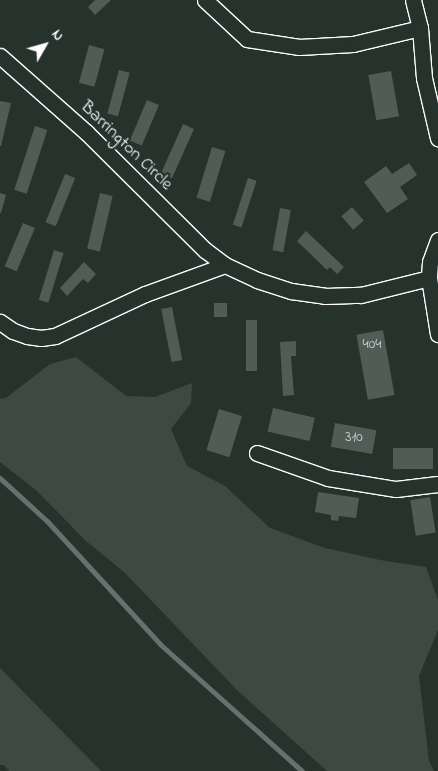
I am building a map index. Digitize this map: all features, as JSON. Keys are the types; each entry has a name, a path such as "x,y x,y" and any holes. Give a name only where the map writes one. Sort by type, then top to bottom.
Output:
{"street":[{"path":"205,0 247,40 299,47 353,44 420,28"},
{"path":"414,0 420,28 424,78 438,138"},
{"name":"Barrington Circle","path":"0,56 92,138 205,250 225,265 257,280 291,291 325,296 361,296 429,278"},
{"path":"438,240 430,262 429,278 438,334"},
{"path":"0,322 13,331 26,336 41,338 55,336 145,294 225,265"},
{"path":"257,453 328,478 396,489 438,484"}],"shaded area":[{"path":"76,357 126,396 155,397 192,383 191,403 171,429 187,466 225,486 270,528 325,548 380,560 426,567 438,600 438,630 419,676 429,761 434,771 327,771 238,691 124,572 86,541 36,490 0,462 0,399 6,398 50,364"},
{"path":"0,668 101,771 9,771 4,765 0,765"}],"building":[{"path":"95,0 111,0 95,15 88,7"},
{"path":"89,45 104,49 94,87 79,83"},
{"path":"119,70 130,73 118,116 107,113"},
{"path":"391,71 399,116 376,120 368,75"},
{"path":"147,100 159,105 142,146 130,141"},
{"path":"0,101 11,103 1,146 0,146"},
{"path":"183,124 194,129 172,178 161,173"},
{"path":"35,126 47,130 27,194 14,190"},
{"path":"212,147 225,151 210,202 197,198"},
{"path":"409,163 417,175 400,187 408,199 387,213 364,182 386,166 392,174"},
{"path":"65,174 75,178 56,226 46,222"},
{"path":"248,178 257,181 241,227 233,225"},
{"path":"0,193 6,195 1,213 0,213"},
{"path":"100,193 113,196 100,251 87,249"},
{"path":"352,207 364,221 353,230 341,216"},
{"path":"280,208 291,210 283,252 273,250"},
{"path":"23,223 35,228 17,271 5,266"},
{"path":"306,231 344,267 337,274 330,267 327,270 297,241"},
{"path":"54,250 64,253 48,303 39,300"},
{"path":"84,262 96,274 88,283 83,279 67,296 60,288"},
{"path":"214,303 227,303 227,317 214,317"},
{"path":"172,307 182,360 172,362 161,309"},
{"path":"246,320 257,320 257,371 246,371"},
{"path":"383,330 394,395 368,400 356,335"},
{"path":"296,341 296,356 291,356 294,395 283,396 280,342"},
{"path":"273,408 315,418 309,441 268,431"},
{"path":"219,409 242,416 229,457 206,450"},
{"path":"335,423 376,430 372,454 331,447"},
{"path":"393,448 433,448 433,469 393,469"},
{"path":"318,492 359,498 356,518 339,516 338,521 331,520 331,515 315,512"},
{"path":"430,497 436,533 416,536 410,500"}],"waterway":[{"path":"0,478 47,521 161,645 302,771"}]}
